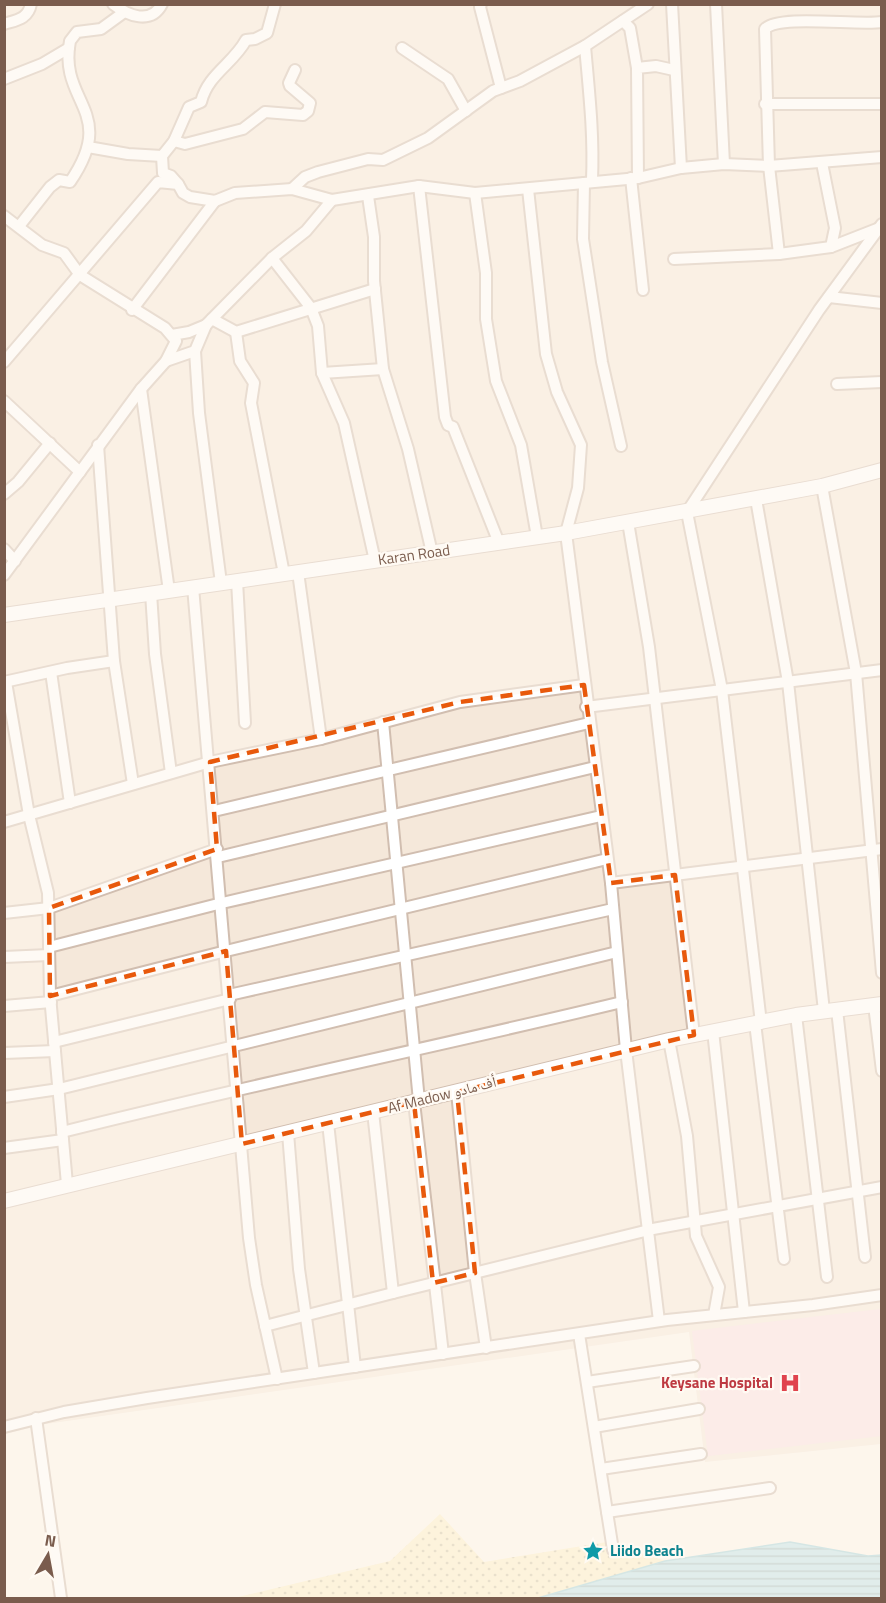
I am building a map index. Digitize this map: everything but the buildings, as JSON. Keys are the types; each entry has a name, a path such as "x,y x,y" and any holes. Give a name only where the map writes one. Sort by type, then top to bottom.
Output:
{"street":[{"path":"4,24 19,20 29,12 31,4"},
{"path":"114,4 123,13 142,18 155,14 162,4"},
{"path":"275,4 267,33 255,39 246,40 214,75 204,90 201,102 189,107 174,141 162,156 163,173 171,176 183,193 190,197 215,201 235,193 292,189 332,200 419,186 475,192 528,189 635,178 681,168 724,164 769,166 882,157"},
{"path":"292,189 305,177 318,172 368,159 383,160 428,138 501,88 520,81 585,46 623,21 637,8 648,4"},
{"path":"672,4 681,168"},
{"path":"716,4 724,164"},
{"path":"477,6 501,88"},
{"path":"4,80 42,64 69,48 77,32 101,29 123,13"},
{"path":"779,254 769,166 764,34 769,25 825,20 852,25 882,22"},
{"path":"623,21 630,28 637,68 635,178 643,290"},
{"path":"585,46 592,104 590,122 594,138 584,239 602,362 621,446"},
{"path":"20,225 50,187 59,180 70,182 88,147 90,122 86,109 75,92 69,48"},
{"path":"402,48 448,79 466,111"},
{"path":"637,68 656,66 674,70"},
{"path":"174,141 185,144 243,129 265,112 303,115 310,104 290,86 289,83 295,70"},
{"path":"765,104 882,104"},
{"path":"88,147 128,154 162,156"},
{"path":"822,163 835,228 831,247"},
{"path":"4,362 158,182 178,184"},
{"path":"419,186 445,417 448,424 453,427 499,543"},
{"path":"528,189 546,354 557,392 581,445 578,488 566,533 586,707 611,883 626,1050 659,1321"},
{"path":"475,192 486,273 486,320 496,381 521,445 537,537"},
{"path":"368,196 374,237 375,289 383,369 408,449 432,553"},
{"path":"221,583 199,412 195,351 209,322 272,258 306,231 332,200"},
{"path":"132,310 215,201"},
{"path":"4,216 20,225 42,244 64,253 80,275 172,335 176,341 166,361 141,389 98,445 4,575"},
{"path":"674,259 779,254 831,247 880,229"},
{"path":"784,1259 743,866 722,690 687,512 829,297 880,229"},
{"path":"272,258 311,308 318,326 322,373 344,423 375,561"},
{"path":"172,335 189,332 209,322 236,332 375,289"},
{"path":"829,297 882,303"},
{"path":"236,332 240,361 254,383 250,403 284,574"},
{"path":"166,361 195,351"},
{"path":"322,373 383,369"},
{"path":"837,384 882,382"},
{"path":"141,389 169,591"},
{"path":"4,401 80,472"},
{"path":"4,494 18,482 50,443"},
{"path":"98,445 114,661 133,784"},
{"name":"Karan Road","path":"4,615 566,533 756,500 882,470"},
{"path":"822,486 856,673 869,850 882,973"},
{"path":"756,500 788,682 809,858 858,1191 865,1257"},
{"path":"628,522 649,647 694,1035"},
{"path":"4,549 15,561"},
{"path":"298,572 321,739"},
{"path":"237,581 244,723"},
{"path":"193,588 200,688 210,762 218,853 249,1238 277,1379"},
{"path":"151,593 155,654 171,773"},
{"path":"67,1184 50,999 48,893 29,815 5,682 114,661"},
{"path":"586,707 882,670"},
{"path":"51,672 70,803"},
{"path":"4,822 210,762 321,739 460,702 584,685"},
{"path":"383,722 410,1003 433,1283 442,1354"},
{"path":"214,811 589,723"},
{"path":"4,913 49,908 218,853 392,816 595,767"},
{"path":"4,957 49,951 222,903 601,816"},
{"path":"611,883 882,849"},
{"path":"4,1006 50,999 226,951 607,859"},
{"path":"4,1053 55,1046 230,997 613,909"},
{"path":"4,1097 58,1089 617,952"},
{"path":"4,1148 63,1136 237,1088 414,1052 622,1002"},
{"path":"878,1004 882,1071"},
{"name":"Af Madow أف مادو","path":"4,1201 669,1040 796,1015 878,1004"},
{"path":"796,1015 827,1277"},
{"path":"712,1031 744,1312"},
{"path":"669,1040 687,1136 696,1236 719,1287 714,1315"},
{"path":"457,1092 475,1273 486,1348"},
{"path":"374,1112 393,1293"},
{"path":"328,1123 354,1367"},
{"path":"288,1133 299,1269 314,1373"},
{"path":"265,1326 648,1230 882,1187"},
{"path":"4,1427 36,1418 147,1398 659,1321 882,1294"},
{"path":"579,1334 613,1550"},
{"path":"587,1382 694,1366"},
{"path":"594,1427 699,1409"},
{"path":"36,1418 61,1599"},
{"path":"601,1469 701,1454"},
{"path":"607,1512 770,1488"}],"highlighted area":[{"path":"584,685 611,883 675,875 694,1035 457,1092 475,1273 433,1283 414,1102 242,1144 226,951 50,996 49,908 217,849 210,762 460,702"}],"shaded area":[{"path":"4,5 881,5 881,1444 705,1462 689,1332 46,1424 5,1434"},
{"name":"Keysane Hospital","path":"881,1309 881,1436 708,1456 692,1331"}],"sand":[{"name":"Liido Beach","path":"440,1514 484,1562 607,1542 666,1561 537,1598 234,1598 390,1561"}],"water":[{"path":"790,1542 868,1556 881,1555 881,1598 538,1598 665,1561"}],"place":[{"name":"Keysane Hospital","path":"790,1383"},
{"name":"Liido Beach","path":"593,1551"}]}
